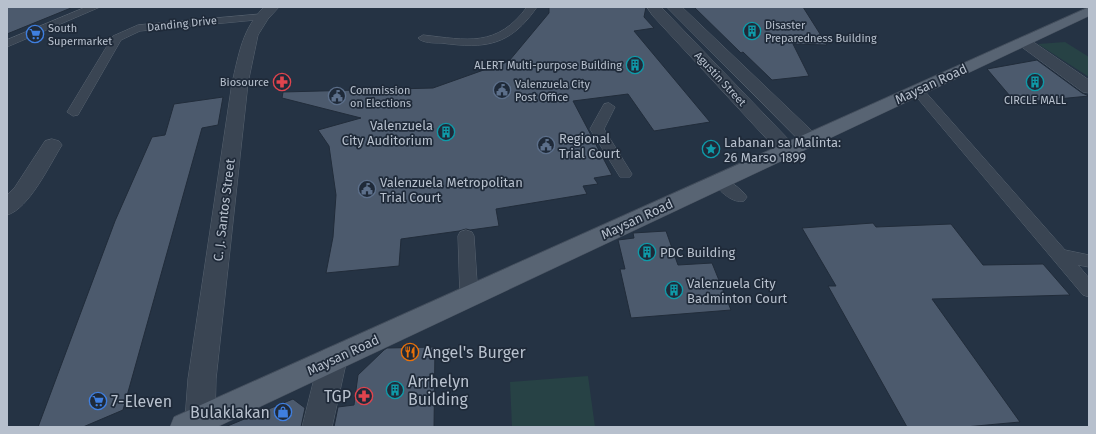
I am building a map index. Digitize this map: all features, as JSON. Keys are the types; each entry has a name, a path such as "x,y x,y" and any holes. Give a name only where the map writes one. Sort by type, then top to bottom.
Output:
{"main road":[{"name":"Maysan Road","path":"192,424 720,182 797,143 918,91 1089,12"}],"street":[{"name":"Agustin Street","path":"654,7 658,13 797,143"},
{"name":"Agustin Street","path":"674,7 797,143"},
{"name":"C. J. Santos Street","path":"192,424 202,379 237,97 251,35 267,12"},
{"path":"1024,42 1089,88"},
{"path":"7,208 14,194 52,145"},
{"path":"317,427 333,359"}],"lane":[{"path":"7,44 95,7"},
{"path":"423,38 471,42 493,39 512,31 519,25 532,7"},
{"name":"Danding Drive","path":"73,112 118,38 138,28 267,12"},
{"path":"918,91 1089,290"},
{"path":"609,107 597,129 625,174"},
{"path":"720,182 739,197"},
{"path":"466,236 469,297"},
{"path":"1058,255 1089,260"}],"green space":[{"path":"1065,42 1089,57 1089,77 1038,44"},
{"path":"588,376 595,427 512,427 510,382"}],"building":[{"name":"South Supermarket","path":"7,7 71,7 71,8 7,34"},
{"path":"549,7 646,7 644,17 654,28 634,31 710,122 654,131 628,94 573,101 612,175 594,178 598,184 583,186 587,194 496,209 499,226 470,230 466,229 401,239 399,266 326,273 333,237 336,195 329,146 318,130 361,118 282,98 283,92 433,88 509,61 549,13"},
{"name":"Disaster Preparedness Building","path":"694,7 803,7 827,45 793,44 809,76 772,80 743,52 741,53"},
{"name":"CIRCLE MALL","path":"1037,60 1082,93 1089,96 1016,103 987,69"},
{"path":"223,97 218,125 202,128 123,410 83,427 38,427 115,221 152,137 165,135 174,104"},
{"path":"873,223 876,227 951,224 983,265 1043,264 1070,295 932,299 1020,422 965,427 907,427 828,286 836,286 802,228"},
{"name":"Valenzuela City Badminton Court","path":"666,231 678,265 712,263 731,310 631,318 620,269 625,269 618,240 634,238 633,233"},
{"name":"Arrhelyn Building","path":"435,347 434,427 334,427 338,407 354,405 358,375 384,350 387,348"},
{"name":"Bulaklakan","path":"293,399 305,408 301,427 225,427"}],"place":[{"name":"Disaster Preparedness Building","path":"752,31"},
{"name":"South Supermarket","path":"35,34"},
{"name":"ALERT Multi-purpose Building","path":"635,65"},
{"name":"Biosource","path":"282,82"},
{"name":"CIRCLE MALL","path":"1035,82"},
{"name":"Valenzuela City Post Office","path":"502,90"},
{"name":"Commission on Elections","path":"337,96"},
{"name":"Valenzuela City Auditorium","path":"446,132"},
{"name":"Regional Trial Court","path":"546,145"},
{"name":"Labanan sa Malinta: 26 Marso 1899","path":"711,149"},
{"name":"Valenzuela Metropolitan Trial Court","path":"367,189"},
{"name":"PDC Building","path":"647,252"},
{"name":"Valenzuela City Badminton Court","path":"674,290"},
{"name":"Angel's Burger","path":"410,352"},
{"name":"Arrhelyn Building","path":"395,390"},
{"name":"TGP","path":"364,396"},
{"name":"7-Eleven","path":"98,401"},
{"name":"Bulaklakan","path":"283,412"}]}
